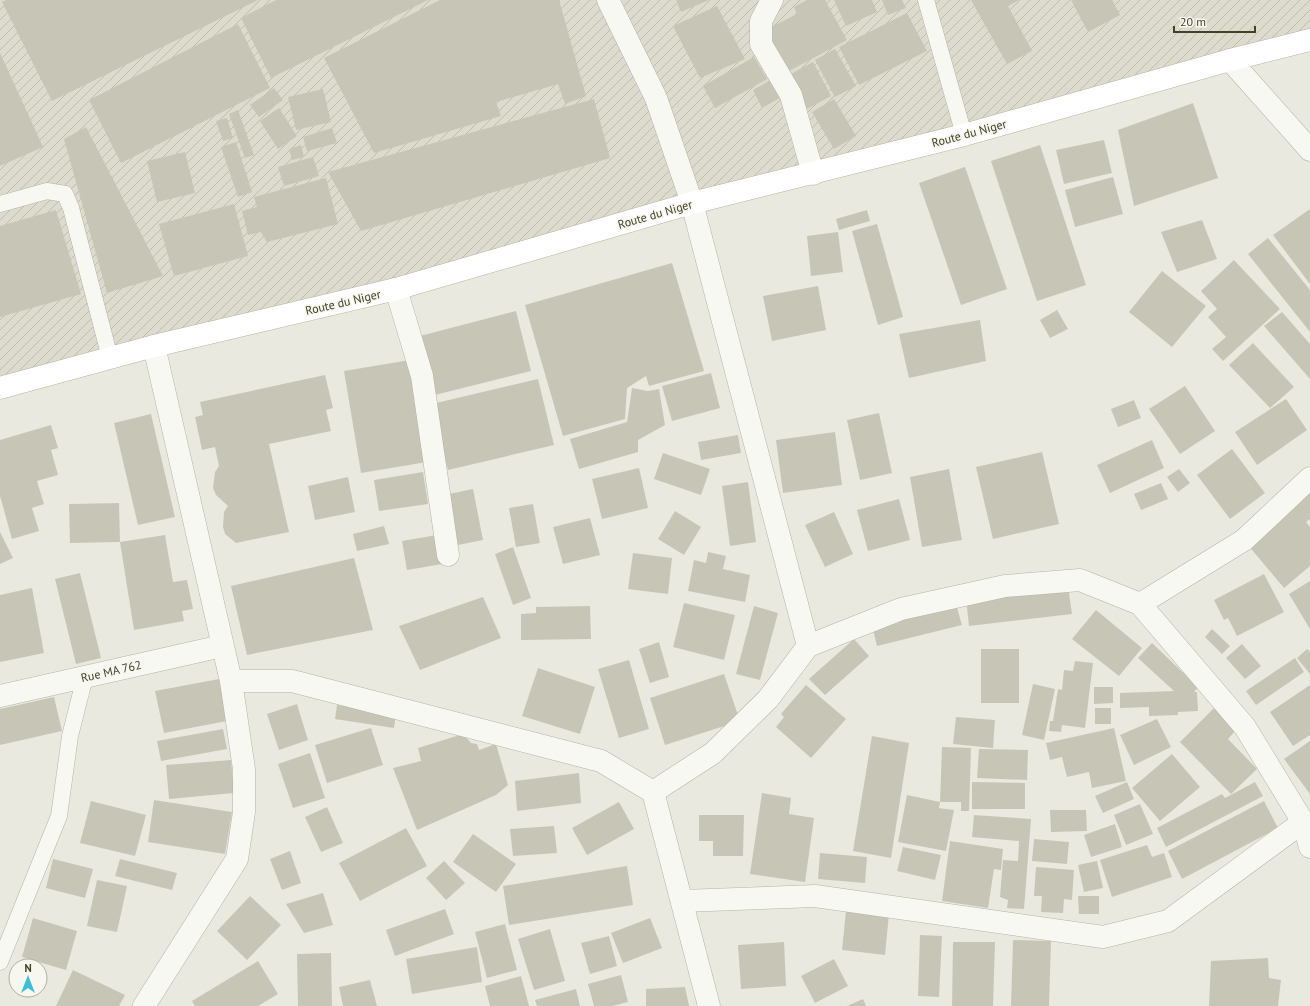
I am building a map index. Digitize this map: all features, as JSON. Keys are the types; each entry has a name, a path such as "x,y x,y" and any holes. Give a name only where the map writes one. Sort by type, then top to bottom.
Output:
{"main road":[{"name":"Route du Niger","path":"0,388 154,346 396,289 692,202 813,174 964,135 1230,60 1310,40"}],"street":[{"path":"608,0 656,98 692,202 808,646"},
{"path":"772,0 761,21 761,44 791,95 813,174"},
{"path":"1230,60 1310,150"},
{"path":"396,289 422,376 448,555"},
{"path":"144,1006 237,860 244,812 244,769 231,681 154,346"},
{"path":"1140,604 1244,540 1310,478"},
{"path":"653,792 713,753 768,699 808,646 901,608 1005,586 1080,580 1140,604 1245,727 1303,822 1310,847"},
{"name":"Rue MA 762","path":"0,696 222,646"},
{"path":"231,681 292,681 601,760 653,792 709,1006"},
{"path":"682,901 815,896 1103,937 1168,920 1303,822"}],"lane":[{"path":"926,0 964,135"},
{"path":"0,204 47,191 65,194 71,208 110,358"},
{"path":"0,962 59,816 70,736 85,677"}],"shaded area":[{"path":"0,0 1310,0 1310,40 0,388"}],"building":[{"path":"6,0 258,0 52,101 2,2"},
{"path":"276,0 428,0 271,78 241,18"},
{"path":"440,0 559,0 586,96 565,104 558,84 496,102 501,116 374,153 324,58"},
{"path":"676,0 709,0 681,12"},
{"path":"807,0 825,0 847,40 787,72 765,30 797,14 794,7"},
{"path":"834,0 872,0 877,12 846,26"},
{"path":"882,0 902,0 906,8 888,15"},
{"path":"971,0 1019,0 1008,6 1032,51 1007,64"},
{"path":"1071,0 1112,0 1120,15 1088,32"},
{"path":"717,6 745,59 700,78 673,26"},
{"path":"907,13 927,51 859,85 839,47"},
{"path":"238,24 270,88 121,163 89,100"},
{"path":"835,49 856,86 835,97 815,60"},
{"path":"0,53 43,147 0,166"},
{"path":"754,57 767,79 715,108 703,86"},
{"path":"813,62 831,96 807,109 789,75"},
{"path":"773,79 783,96 762,108 753,90"},
{"path":"274,88 283,100 259,117 250,105"},
{"path":"323,89 331,122 296,130 288,97"},
{"path":"594,99 610,158 361,231 328,172"},
{"path":"834,99 856,136 834,149 812,112"},
{"path":"1193,103 1218,178 1134,206 1118,130"},
{"path":"279,108 297,136 278,149 260,121"},
{"path":"238,110 254,155 245,158 229,114"},
{"path":"227,118 233,138 223,141 216,121"},
{"path":"86,127 163,276 107,293 64,139"},
{"path":"332,128 337,143 307,151 303,137"},
{"path":"1104,140 1112,173 1064,184 1056,150"},
{"path":"236,142 252,192 238,197 221,147"},
{"path":"301,145 304,157 292,160 289,149"},
{"path":"1040,145 1086,285 1037,301 991,161"},
{"path":"185,152 195,193 157,202 147,161"},
{"path":"313,157 319,176 284,186 278,167"},
{"path":"965,167 1007,289 961,305 919,183"},
{"path":"1113,177 1123,214 1075,227 1065,190"},
{"path":"326,178 338,224 267,242 261,232 248,235 242,211 257,207 254,197"},
{"path":"234,204 248,256 174,276 159,224"},
{"path":"1310,209 1310,284 1273,235"},
{"path":"56,210 81,294 0,317 0,226"},
{"path":"867,210 870,221 839,230 836,219"},
{"path":"1202,220 1217,259 1177,272 1161,232"},
{"path":"877,224 903,317 878,325 852,231"},
{"path":"838,232 843,272 811,276 807,236"},
{"path":"1268,238 1310,290 1310,332 1248,254"},
{"path":"1234,260 1280,309 1223,361 1212,349 1226,337 1208,317 1217,309 1201,291"},
{"path":"672,263 704,371 649,386 646,376 627,388 625,419 563,436 525,305"},
{"path":"1162,271 1206,306 1172,347 1129,312"},
{"path":"818,286 826,330 772,341 763,296"},
{"path":"1057,310 1068,329 1050,338 1040,320"},
{"path":"516,311 531,371 435,395 420,336"},
{"path":"1282,312 1310,344 1310,379 1264,326"},
{"path":"980,320 986,361 909,378 899,334"},
{"path":"1253,343 1294,387 1270,408 1229,365"},
{"path":"410,360 427,462 361,473 344,371"},
{"path":"711,373 720,408 672,421 662,386"},
{"path":"325,375 333,408 326,410 331,431 269,444 289,532 236,543 225,534 223,527 224,512 228,506 216,495 213,488 215,472 219,466 215,447 202,450 195,417 203,415 200,402"},
{"path":"538,379 554,445 448,470 432,404"},
{"path":"1185,386 1215,431 1180,454 1149,409"},
{"path":"632,388 648,391 659,389 665,425 638,440 638,452 579,469 570,439 627,422"},
{"path":"1286,399 1307,430 1257,465 1235,432"},
{"path":"1134,400 1141,418 1118,427 1111,409"},
{"path":"879,413 892,473 860,480 847,420"},
{"path":"151,414 175,517 138,525 114,423"},
{"path":"51,425 58,448 51,450 58,475 37,481 44,504 32,508 39,531 12,539 0,496 0,440"},
{"path":"835,432 842,485 783,493 776,440"},
{"path":"738,435 741,453 701,460 698,442"},
{"path":"1152,440 1164,468 1110,493 1097,465"},
{"path":"1232,449 1265,493 1230,519 1197,475"},
{"path":"1042,452 1059,524 993,539 976,467"},
{"path":"663,453 710,469 701,495 654,479"},
{"path":"639,468 648,508 602,519 592,479"},
{"path":"949,469 962,540 922,547 910,477"},
{"path":"1179,469 1190,483 1178,492 1167,477"},
{"path":"423,472 428,504 379,511 374,480"},
{"path":"348,477 355,512 315,520 308,486"},
{"path":"748,482 756,542 730,546 722,486"},
{"path":"1161,483 1168,499 1141,510 1134,494"},
{"path":"473,489 483,540 458,545 449,494"},
{"path":"1310,493 1310,519 1306,522 1310,527 1310,566 1284,588 1248,545"},
{"path":"899,499 910,540 868,551 857,510"},
{"path":"119,503 120,542 70,543 69,504"},
{"path":"533,504 540,543 516,547 509,508"},
{"path":"675,511 701,527 684,555 658,539"},
{"path":"834,512 853,554 825,567 805,525"},
{"path":"590,518 600,555 563,564 553,527"},
{"path":"384,526 389,544 357,551 353,534"},
{"path":"0,532 13,558 0,564"},
{"path":"165,535 173,582 187,580 193,609 182,611 184,621 134,630 120,542"},
{"path":"437,535 442,564 407,570 402,541"},
{"path":"513,547 531,598 513,605 495,554"},
{"path":"708,552 726,556 723,569 750,575 745,602 688,591 694,560 706,563"},
{"path":"633,553 672,558 668,594 628,589"},
{"path":"354,558 373,630 247,655 231,586"},
{"path":"80,573 101,658 76,664 55,579"},
{"path":"1264,574 1284,612 1237,636 1228,618 1224,620 1214,600"},
{"path":"1310,581 1310,629 1289,594"},
{"path":"1068,586 1072,614 969,626 966,598"},
{"path":"32,588 44,653 0,662 0,595"},
{"path":"483,597 501,638 420,670 399,626"},
{"path":"955,601 962,625 877,646 873,629 898,623 896,616"},
{"path":"684,603 735,615 724,660 673,647"},
{"path":"590,606 591,639 521,640 521,614 536,613 536,607"},
{"path":"754,606 778,613 760,680 736,674"},
{"path":"1096,610 1142,648 1119,676 1072,639"},
{"path":"1212,629 1230,646 1222,654 1205,637"},
{"path":"854,639 869,656 825,695 809,679"},
{"path":"659,642 669,677 650,683 639,649"},
{"path":"1152,643 1198,687 1194,692 1197,692 1198,711 1178,712 1178,715 1149,716 1149,707 1120,708 1120,693 1174,691 1138,658"},
{"path":"1242,644 1261,666 1245,679 1226,658"},
{"path":"981,649 1019,649 1019,703 981,703"},
{"path":"1307,649 1310,652 1310,674 1297,658"},
{"path":"1295,658 1304,672 1256,705 1246,691"},
{"path":"629,660 649,729 619,738 598,669"},
{"path":"1075,661 1093,663 1085,728 1062,725 1061,732 1049,731 1050,721 1053,721 1058,689 1062,690 1064,670 1073,671"},
{"path":"538,668 595,687 580,734 522,716"},
{"path":"724,674 740,721 665,745 650,698"},
{"path":"219,679 227,721 164,733 155,691"},
{"path":"1033,684 1055,689 1044,740 1022,735"},
{"path":"806,685 846,719 811,758 776,727 784,717 781,714"},
{"path":"1310,685 1310,735 1293,746 1270,712"},
{"path":"1094,687 1113,687 1113,703 1094,704"},
{"path":"54,697 62,731 0,745 0,709"},
{"path":"297,704 308,740 279,750 267,714"},
{"path":"337,705 396,714 394,728 335,719"},
{"path":"1095,708 1111,708 1111,724 1095,724"},
{"path":"1214,708 1236,730 1228,739 1257,769 1231,794 1180,742"},
{"path":"956,717 995,720 993,748 953,744"},
{"path":"1157,719 1171,747 1134,765 1120,735"},
{"path":"371,728 383,765 327,783 315,745"},
{"path":"1114,728 1126,781 1092,788 1089,772 1067,777 1062,757 1050,760 1046,743"},
{"path":"223,729 227,749 161,761 157,741"},
{"path":"463,734 471,743 477,744 479,750 496,744 508,785 496,795 417,830 393,768 421,761 418,748"},
{"path":"872,736 909,743 891,858 853,851"},
{"path":"1310,741 1310,794 1284,759"},
{"path":"942,747 971,748 969,811 961,811 961,802 940,802"},
{"path":"979,749 1028,750 1027,780 977,778"},
{"path":"310,753 325,798 293,808 278,764"},
{"path":"1172,754 1200,787 1160,821 1132,788"},
{"path":"231,760 234,793 169,799 166,765"},
{"path":"579,773 581,803 517,811 515,781"},
{"path":"972,782 1025,783 1025,809 972,809"},
{"path":"1127,782 1134,799 1103,813 1095,796"},
{"path":"1255,782 1263,796 1166,847 1157,828 1222,794 1225,798"},
{"path":"762,793 791,798 789,814 814,818 805,882 750,874"},
{"path":"907,795 940,802 939,808 954,810 946,851 898,842"},
{"path":"154,800 232,812 225,854 148,842"},
{"path":"91,801 146,815 135,856 80,843"},
{"path":"1264,801 1278,828 1182,879 1168,851"},
{"path":"619,802 634,829 587,855 572,828"},
{"path":"1140,804 1153,834 1126,845 1114,815"},
{"path":"327,807 343,843 321,852 305,817"},
{"path":"1050,810 1086,810 1087,831 1051,832"},
{"path":"699,815 744,815 743,856 713,856 713,841 699,841"},
{"path":"974,815 1031,819 1024,909 1007,908 1008,900 1000,897 1003,860 1018,861 1019,841 972,837"},
{"path":"1115,824 1122,847 1091,857 1084,835"},
{"path":"554,826 557,853 513,856 510,829"},
{"path":"406,828 427,866 360,901 339,863"},
{"path":"473,834 516,864 496,892 453,862"},
{"path":"1034,839 1069,842 1067,864 1032,861"},
{"path":"950,841 1003,849 1001,870 994,869 988,908 942,901"},
{"path":"1147,845 1152,857 1164,853 1172,877 1112,897 1100,860"},
{"path":"903,847 941,855 935,880 897,871"},
{"path":"290,851 301,883 282,890 270,859"},
{"path":"820,853 867,857 865,883 818,879"},
{"path":"53,859 93,869 85,898 46,888"},
{"path":"120,859 177,873 172,890 115,876"},
{"path":"444,861 465,883 446,900 426,878"},
{"path":"1097,861 1103,888 1084,892 1078,865"},
{"path":"627,866 633,905 509,925 503,886"},
{"path":"1036,867 1074,870 1072,900 1064,899 1063,913 1041,912 1042,896 1034,896"},
{"path":"97,880 127,886 117,932 87,926"},
{"path":"323,893 333,925 304,933 286,904"},
{"path":"250,896 281,925 247,960 217,931"},
{"path":"1078,896 1099,896 1099,914 1079,914"},
{"path":"445,909 454,934 395,956 386,930"},
{"path":"846,911 889,914 885,955 842,950"},
{"path":"33,918 77,931 66,970 48,965 48,958 22,957"},
{"path":"650,918 662,948 623,963 611,933"},
{"path":"505,924 517,970 487,978 475,932"},
{"path":"550,929 565,981 534,990 518,939"},
{"path":"920,935 942,936 939,997 918,996"},
{"path":"609,936 617,966 590,974 581,943"},
{"path":"1013,940 1051,941 1049,1006 1011,1006"},
{"path":"784,942 786,986 741,989 738,945"},
{"path":"953,942 995,942 993,1006 952,1006"},
{"path":"477,947 482,982 412,994 406,959"},
{"path":"331,953 332,1006 298,1006 297,954"},
{"path":"1268,958 1269,978 1281,980 1278,1006 1209,1006 1211,961"},
{"path":"834,959 848,986 815,1003 801,976"},
{"path":"258,961 278,994 258,1006 195,1006 192,1001"},
{"path":"73,970 125,995 119,1006 56,1006"},
{"path":"621,975 628,1002 612,1006 594,1006 588,984"},
{"path":"521,976 529,1006 490,1006 485,986"},
{"path":"370,980 377,1006 343,1006 339,987"},
{"path":"685,987 689,1006 646,1006 646,989"},
{"path":"576,989 580,1006 537,1006 535,1000"},
{"path":"863,999 866,1006 847,1006"}]}
